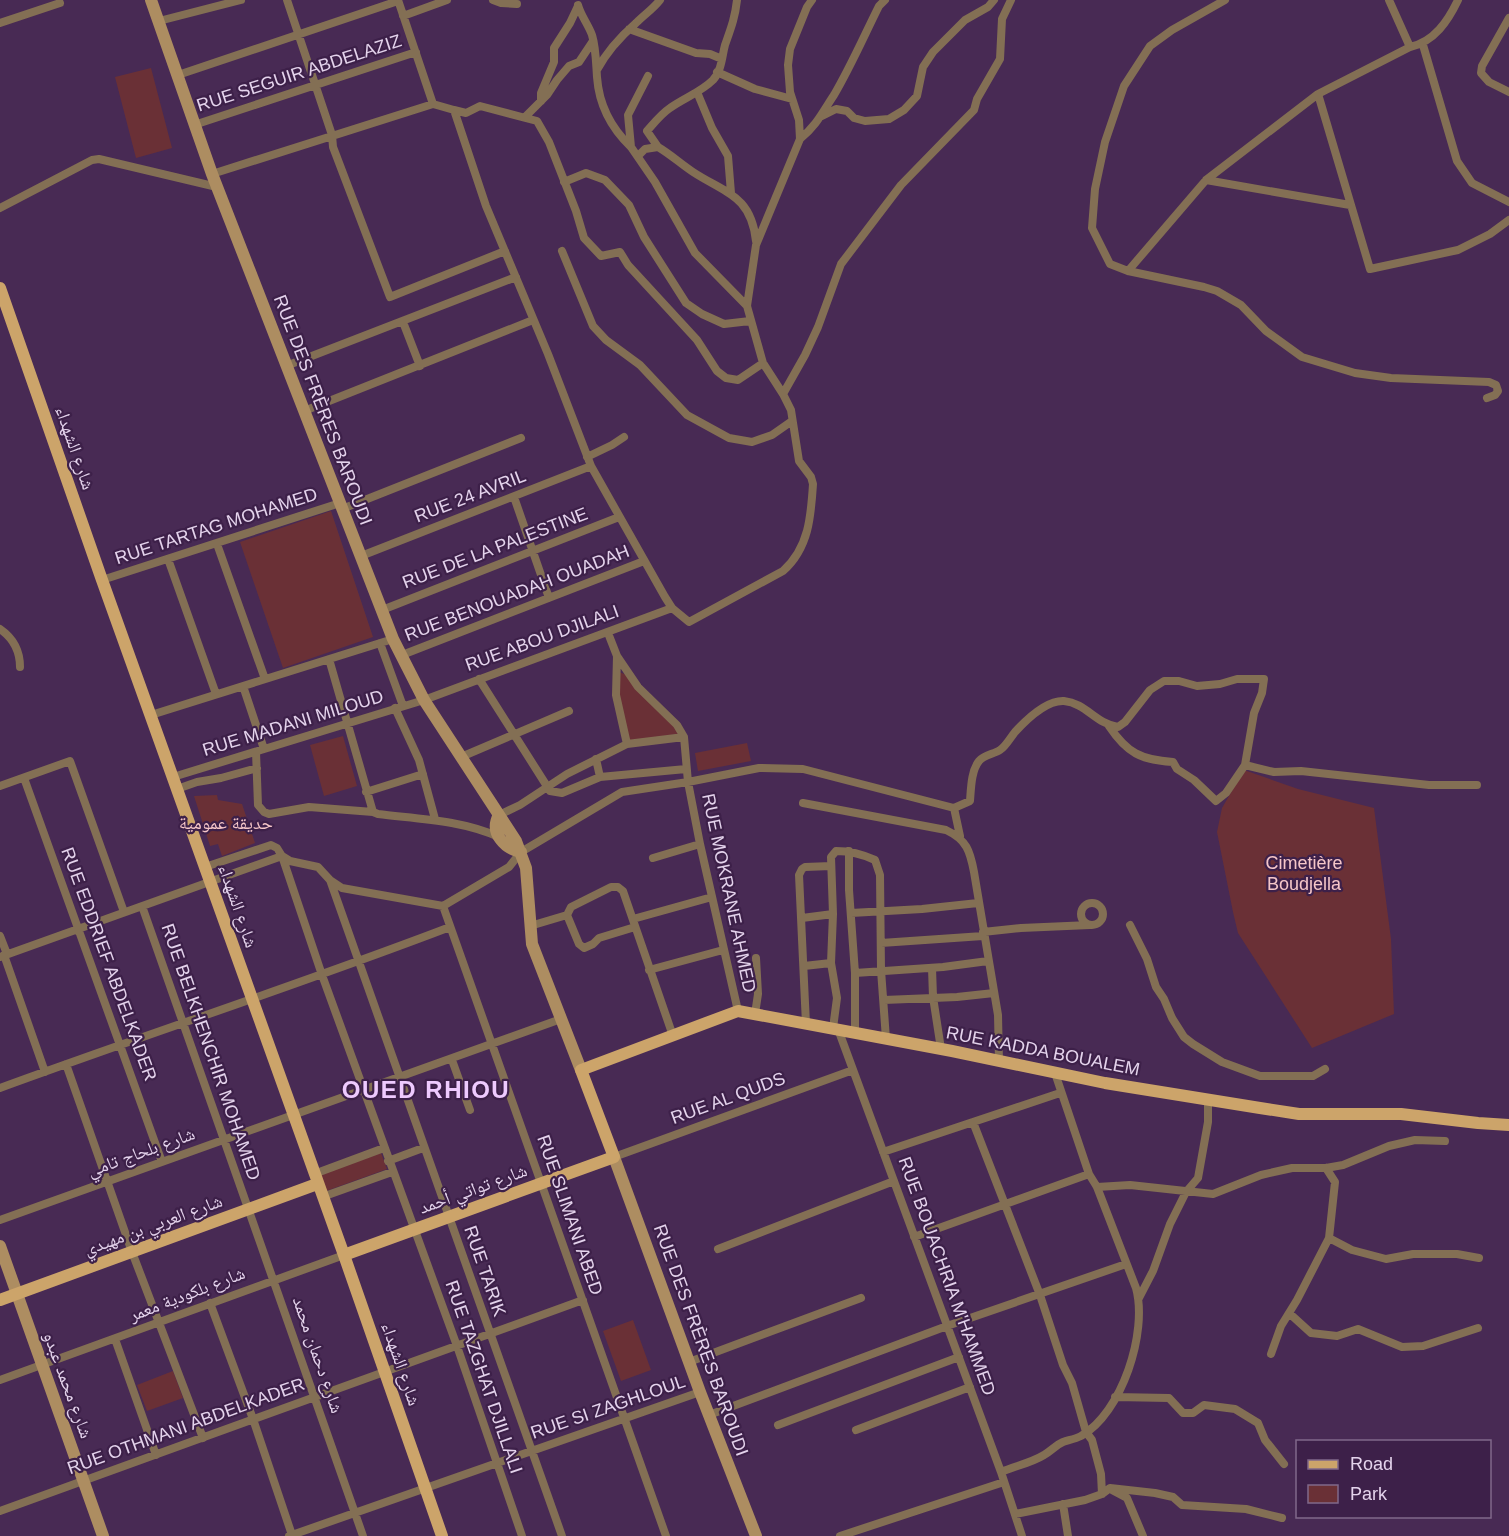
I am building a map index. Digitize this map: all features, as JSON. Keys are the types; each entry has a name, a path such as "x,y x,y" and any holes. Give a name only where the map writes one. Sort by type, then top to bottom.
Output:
{"main road":[{"name":"شارع الشهداء","path":"0,288 442,1536"},
{"name":"RUE KADDA BOUALEM","path":"738,1011 1055,1073 1299,1114 1401,1114 1509,1125"},
{"path":"614,1157 581,1070 738,1011"},
{"name":"شارع تواتي أحمد","path":"344,1255 614,1157"},
{"name":"شارع العربي بن مهيدي","path":"0,1300 249,1209 315,1179"}],"street":[{"name":"RUE DES FRÈRES BAROUDI","path":"151,0 212,174 393,639 424,700 521,852"},
{"path":"159,21 241,0"},
{"path":"286,0 316,84 332,135 333,147 390,297 505,251"},
{"path":"178,75 398,0 433,104"},
{"path":"493,0 518,4"},
{"path":"597,70 607,52 660,0"},
{"path":"454,110 486,206 548,354 589,462 672,608 689,622 790,565 808,532 813,484 811,477 799,461 791,410 763,363 750,321 747,306 756,244 755,228 745,207 731,193 693,172 658,147 647,131 669,109 714,79 734,24 737,0"},
{"path":"800,139 799,120 792,99 788,65 790,49 812,0"},
{"path":"756,244 800,139 822,116 847,74 879,6 885,0"},
{"path":"822,116 836,109 847,111 854,118 865,121 889,119 904,110 917,96 922,67 933,52 965,20 988,7 994,0"},
{"path":"783,394 819,327 841,264 901,185 974,111 977,99 1000,59 1002,20 1011,0"},
{"path":"1225,0 1172,30 1150,46 1124,86 1104,142 1095,189 1092,228 1110,264 1128,271 1217,291 1241,305 1266,331 1302,357 1355,373 1391,378 1489,382 1496,386 1498,391 1487,398"},
{"path":"1389,0 1410,47"},
{"path":"1128,271 1206,180 1318,94 1410,47 1423,45 1448,21 1458,0"},
{"path":"403,16 444,1"},
{"path":"0,23 60,3"},
{"path":"578,3 593,41 600,98 606,115 619,135 638,156 695,253 747,306"},
{"path":"541,101 541,93 554,62 554,48 570,23 578,3"},
{"path":"1509,18 1482,66 1481,73 1489,82 1509,92"},
{"path":"629,29 722,59"},
{"path":"525,117 569,66 579,62 593,41"},
{"path":"1423,45 1457,161 1473,183 1509,202"},
{"name":"RUE SEGUIR ABDELAZIZ","path":"194,126 416,52"},
{"path":"717,72 754,89 792,99"},
{"path":"631,147 628,115 648,76"},
{"path":"697,92 712,128 728,156 731,193"},
{"path":"1318,94 1370,269 1458,250 1490,234 1509,220"},
{"path":"212,174 433,104 466,113 480,106 537,121 549,142 584,238 601,256 620,252 628,265 697,340 717,371 726,378 738,380 763,363"},
{"path":"638,156 645,149 658,147"},
{"path":"0,208 92,160 99,159 217,187"},
{"path":"564,182 586,173 605,180 629,205 644,237 686,303 702,314 724,324 750,321"},
{"path":"1206,180 1350,205"},
{"path":"562,250 593,326 606,340 640,365 687,415 729,438 752,442 772,435 792,421"},
{"path":"286,366 516,277"},
{"path":"304,411 533,320"},
{"path":"403,322 420,366"},
{"name":"RUE 24 AVRIL","path":"361,556 514,497 589,462 624,437"},
{"name":"RUE TARTAG MOHAMED","path":"102,580 341,506 521,438"},
{"path":"514,497 549,598"},
{"name":"RUE DE LA PALESTINE","path":"382,610 619,517"},
{"path":"217,544 265,679"},
{"path":"168,559 216,694"},
{"name":"RUE BENOUADAH OUADAH","path":"402,655 644,561"},
{"name":"RUE ABOU DJILALI","path":"424,700 672,608"},
{"path":"0,629 9,635 20,655 20,667"},
{"path":"521,852 510,850 499,837 495,822 499,815 520,805 546,787 596,759 627,744 684,737 677,725 638,687 617,656 608,633"},
{"path":"151,715 393,639"},
{"path":"380,643 399,707 419,760 435,819"},
{"path":"617,656 616,695 627,744"},
{"path":"328,659 373,812"},
{"path":"479,679 550,791 562,793 600,777 686,769"},
{"path":"282,856 290,861 318,867 330,880 342,888 443,906 509,867 521,852 622,792 688,783 759,768 803,769 954,808 970,801 974,773 980,760 1000,750 1032,716 1054,702 1064,701 1075,704 1088,711 1100,722 1118,727 1125,722 1150,690 1164,681 1179,681 1197,686 1220,684 1237,679 1264,679 1262,693 1254,713 1245,765 1226,793 1216,801 1194,780 1177,769 1173,762 1151,761 1121,743 1109,726"},
{"path":"243,686 260,750 257,768 258,805 264,812 269,814 309,807 373,812 435,819 483,830 499,837"},
{"name":"RUE MADANI MILOUD","path":"175,783 260,750 424,700"},
{"path":"461,757 569,711"},
{"name":"RUE MOKRANE AHMED","path":"684,737 688,783 700,844 738,1011"},
{"path":"596,759 600,777"},
{"path":"0,786 70,761 124,912"},
{"path":"1245,765 1274,772 1301,771 1429,785 1477,785"},
{"name":"RUE MADANI MILOUD","path":"175,783 221,778 257,768"},
{"path":"366,792 423,774"},
{"path":"619,776 622,792"},
{"name":"RUE EDDRIEF ABDELKADER","path":"24,778 162,1162"},
{"path":"803,803 946,830 960,837"},
{"path":"954,808 960,837 971,855 998,1015 999,1061"},
{"path":"653,858 700,844"},
{"path":"205,867 271,845 277,848 282,856 384,1148 315,1179"},
{"path":"849,851 850,913 855,973 855,1033"},
{"path":"836,1029 837,998 831,963 833,914 831,866 833,852 849,851 876,860 880,875 881,970 886,1039"},
{"path":"521,852 530,896 532,944 581,1070"},
{"path":"3,956 282,856"},
{"path":"806,1024 800,872 805,867 831,866"},
{"name":"RUE TARIK","path":"330,880 398,1079 562,1536"},
{"path":"530,926 567,915 571,907 614,886 623,891 673,1036"},
{"path":"567,915 579,944 584,948 599,938 634,923 712,897"},
{"path":"850,913 978,903"},
{"name":"RUE BELKHENCHIR MOHAMED","path":"142,906 249,1209"},
{"name":"RUE SLIMANI ABED","path":"443,906 666,1536"},
{"path":"802,918 833,914"},
{"path":"881,943 983,934 1021,928 1090,925"},
{"path":"1130,925 1147,959 1156,987 1172,1018 1184,1036 1193,1044 1222,1062 1260,1076 1313,1076 1325,1069"},
{"path":"0,1088 322,975 450,927"},
{"path":"0,936 3,956 45,1072"},
{"path":"649,970 723,950"},
{"path":"755,1014 758,994 756,958"},
{"path":"855,973 932,968 988,961"},
{"path":"804,966 831,963"},
{"path":"932,968 933,998 941,1049"},
{"path":"884,1000 957,998 994,993"},
{"name":"شارع بلحاج تامي","path":"0,1220 452,1060 561,1019"},
{"name":"RUE BOUACHRIA M'HAMMED","path":"836,1029 959,1357 1022,1536"},
{"path":"452,1060 470,1110"},
{"path":"66,1064 132,1252 203,1438"},
{"name":"RUE AL QUDS","path":"614,1157 853,1070"},
{"path":"1001,1472 1043,1455 1061,1443 1080,1437 1108,1409 1123,1384 1134,1349 1139,1316 1139,1299 1097,1187 1089,1174 1055,1073"},
{"path":"883,1152 1060,1093"},
{"path":"1139,1299 1153,1271 1170,1224 1186,1192 1198,1178 1208,1122 1208,1100"},
{"path":"973,1122 1040,1294 1063,1365 1072,1383 1086,1432 1092,1440 1106,1491"},
{"path":"1097,1187 1130,1185 1213,1194 1261,1175 1292,1168 1326,1168 1343,1165 1389,1146 1415,1140 1445,1141"},
{"name":"RUE TAZGHAT DJILLALI","path":"384,1148 457,1346 522,1536"},
{"path":"388,1161 423,1148"},
{"name":"RUE DES FRÈRES BAROUDI","path":"614,1157 700,1392 756,1536"},
{"path":"1271,1354 1281,1326 1329,1238 1335,1182 1326,1168"},
{"path":"322,1197 392,1172"},
{"path":"914,1237 1089,1174"},
{"path":"718,1249 894,1181"},
{"name":"شارع دحمان محمد","path":"249,1209 363,1536"},
{"path":"1329,1238 1352,1250 1386,1259 1413,1254 1457,1254 1479,1258"},
{"name":"شارع محمد عبدو","path":"0,1246 103,1536"},
{"name":"شارع بلكودية معمر","path":"0,1380 344,1255"},
{"path":"709,1415 947,1326 1126,1264"},
{"path":"689,1362 861,1298"},
{"name":"RUE OTHMANI ABDELKADER","path":"0,1511 583,1300"},
{"path":"210,1303 253,1419 290,1535"},
{"path":"1289,1313 1311,1333 1337,1336 1358,1329 1402,1347 1423,1346 1478,1328"},
{"path":"115,1339 156,1455"},
{"path":"778,1425 959,1357"},
{"path":"856,1431 970,1387"},
{"name":"RUE SI ZAGHLOUL","path":"290,1535 426,1490 700,1392"},
{"path":"1115,1398 1169,1398 1183,1413 1193,1413 1204,1405 1235,1409 1258,1423 1265,1440 1284,1464"},
{"path":"840,1536 1004,1482"},
{"path":"1106,1491 1126,1498 1139,1522 1143,1536"},
{"path":"1015,1514 1085,1500 1106,1491 1155,1493 1173,1497 1182,1505 1246,1509 1282,1518"},
{"path":"1063,1504 1068,1536"}],"green space":[{"path":"151,68 172,148 136,158 115,77"},
{"path":"331,511 373,637 283,668 240,542"},
{"path":"619,672 627,675 673,724 678,734 628,741 619,694"},
{"path":"343,736 357,786 324,796 310,745"},
{"path":"747,743 751,761 698,771 695,753"},
{"name":"Cimetière Boudjella","path":"1244,770 1298,789 1374,808 1391,939 1394,1014 1312,1048 1238,933 1217,832 1222,808"},
{"name":"حديقة عمومية","path":"217,795 218,800 242,804 255,843 222,856 218,844 210,846 194,796"},
{"path":"381,1153 387,1169 326,1191 320,1175"},
{"path":"633,1320 651,1370 621,1381 603,1331"},
{"path":"173,1371 183,1398 147,1411 137,1385"}],"district":[{"name":"OUED RHIOU","path":"426,1090"}]}
